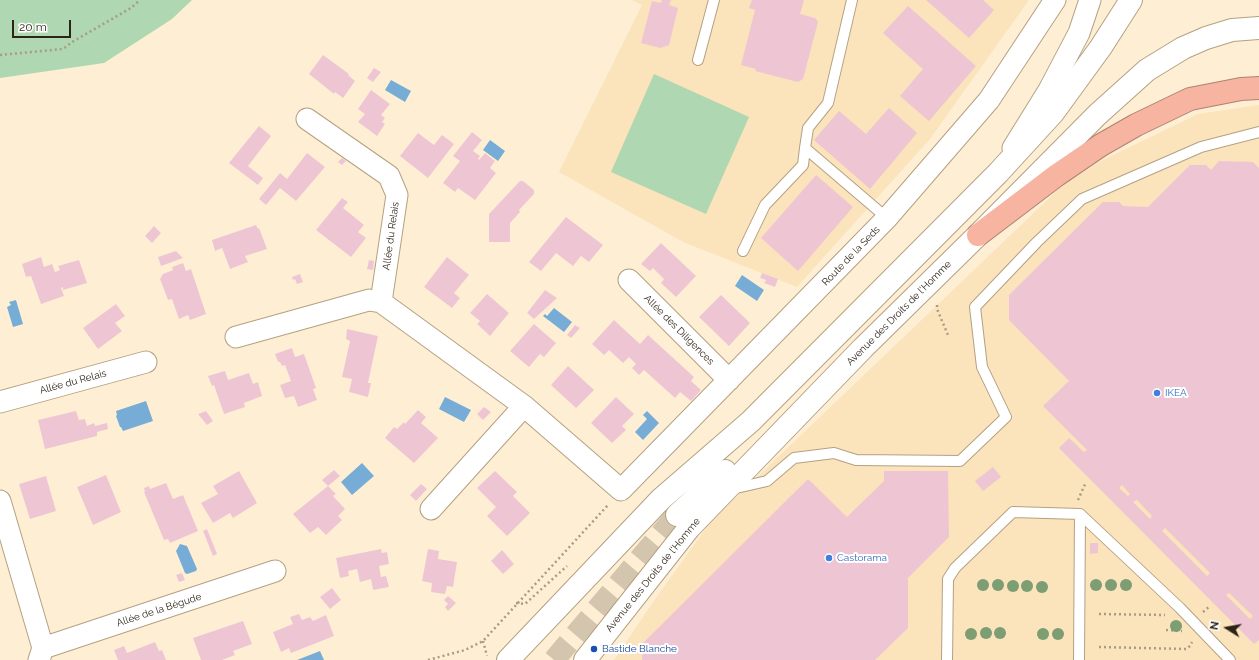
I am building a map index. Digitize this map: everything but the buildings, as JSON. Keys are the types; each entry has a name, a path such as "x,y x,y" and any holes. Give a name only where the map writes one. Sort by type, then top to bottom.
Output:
{"highway":[{"path":"978,235 1057,175 1101,145 1136,124 1190,99 1241,89 1259,88"}],"main road":[{"path":"508,660 661,499 751,421 998,173 1054,112 1101,47 1131,0"},
{"name":"Avenue des Droits de l'Homme","path":"585,660 689,528 863,348 1097,115 1147,70 1183,48 1206,38 1232,30 1259,28"},
{"path":"843,329 677,515 863,348"}],"street":[{"name":"Route de la Seds","path":"621,490 887,218 989,100 1055,0"},
{"path":"998,173 1049,90 1079,33 1090,0"},
{"name":"Allée du Relais","path":"307,118 389,176 397,195 381,302"},
{"name":"Allée des Diligences","path":"629,280 729,380"},
{"path":"236,337 369,300 381,302 524,406 621,490"},
{"name":"Allée du Relais","path":"0,402 146,362"},
{"path":"431,509 524,406"},
{"name":"Allée de la Bégude","path":"0,501 41,654 274,571"}],"lane":[{"path":"698,60 714,0"},
{"path":"743,251 765,205 803,165 808,128 828,103 852,0"},
{"path":"724,492 766,481 794,458 834,453 856,460 960,461 1006,417 982,367 975,307 1037,242 1082,199 1201,147 1259,132"},
{"path":"805,148 887,218"},
{"path":"947,660 948,579 954,568 1012,512 1080,514 1180,608 1230,660"},
{"path":"1078,660 1080,514"}],"path":[{"path":"0,55 63,49 72,42 131,8 140,0"},
{"path":"937,301 937,308 948,334"},
{"path":"428,660 465,650 483,641 621,490"},
{"path":"1099,614 1171,616"},
{"path":"1099,647 1186,649 1190,646 1193,637"},
{"path":"483,641 488,656 486,660"}],"shaded area":[{"path":"632,0 1029,0 930,139 797,287 683,242 559,172 642,5"},
{"path":"1259,105 1259,660 614,660 711,521 1064,184 1101,161 1198,114"}],"green space":[{"path":"0,0 192,0 172,19 104,63 0,78"},
{"path":"654,74 749,117 706,214 611,172"}],"water":[{"path":"391,80 411,91 405,102 385,90"},
{"path":"490,140 505,151 498,161 483,150"},
{"path":"742,275 764,290 757,301 735,286"},
{"path":"16,300 23,324 13,327 7,307 11,305 9,302"},
{"path":"554,308 572,322 564,332 543,316 545,314 547,316"},
{"path":"445,397 471,410 464,422 439,409"},
{"path":"146,401 153,421 123,431 116,416 116,411"},
{"path":"647,411 659,423 643,440 635,432 647,419 643,415"},
{"path":"362,463 374,476 352,495 341,482"},
{"path":"180,544 187,546 197,569 196,571 187,574 185,573 176,551"},
{"path":"320,651 324,660 297,660"}],"tunnel":[{"path":"554,660 677,515"}],"place":[{"name":"IKEA","path":"1157,393"},
{"name":"Castorama","path":"829,558"},
{"name":"Bastide Blanche","path":"594,649"}]}
